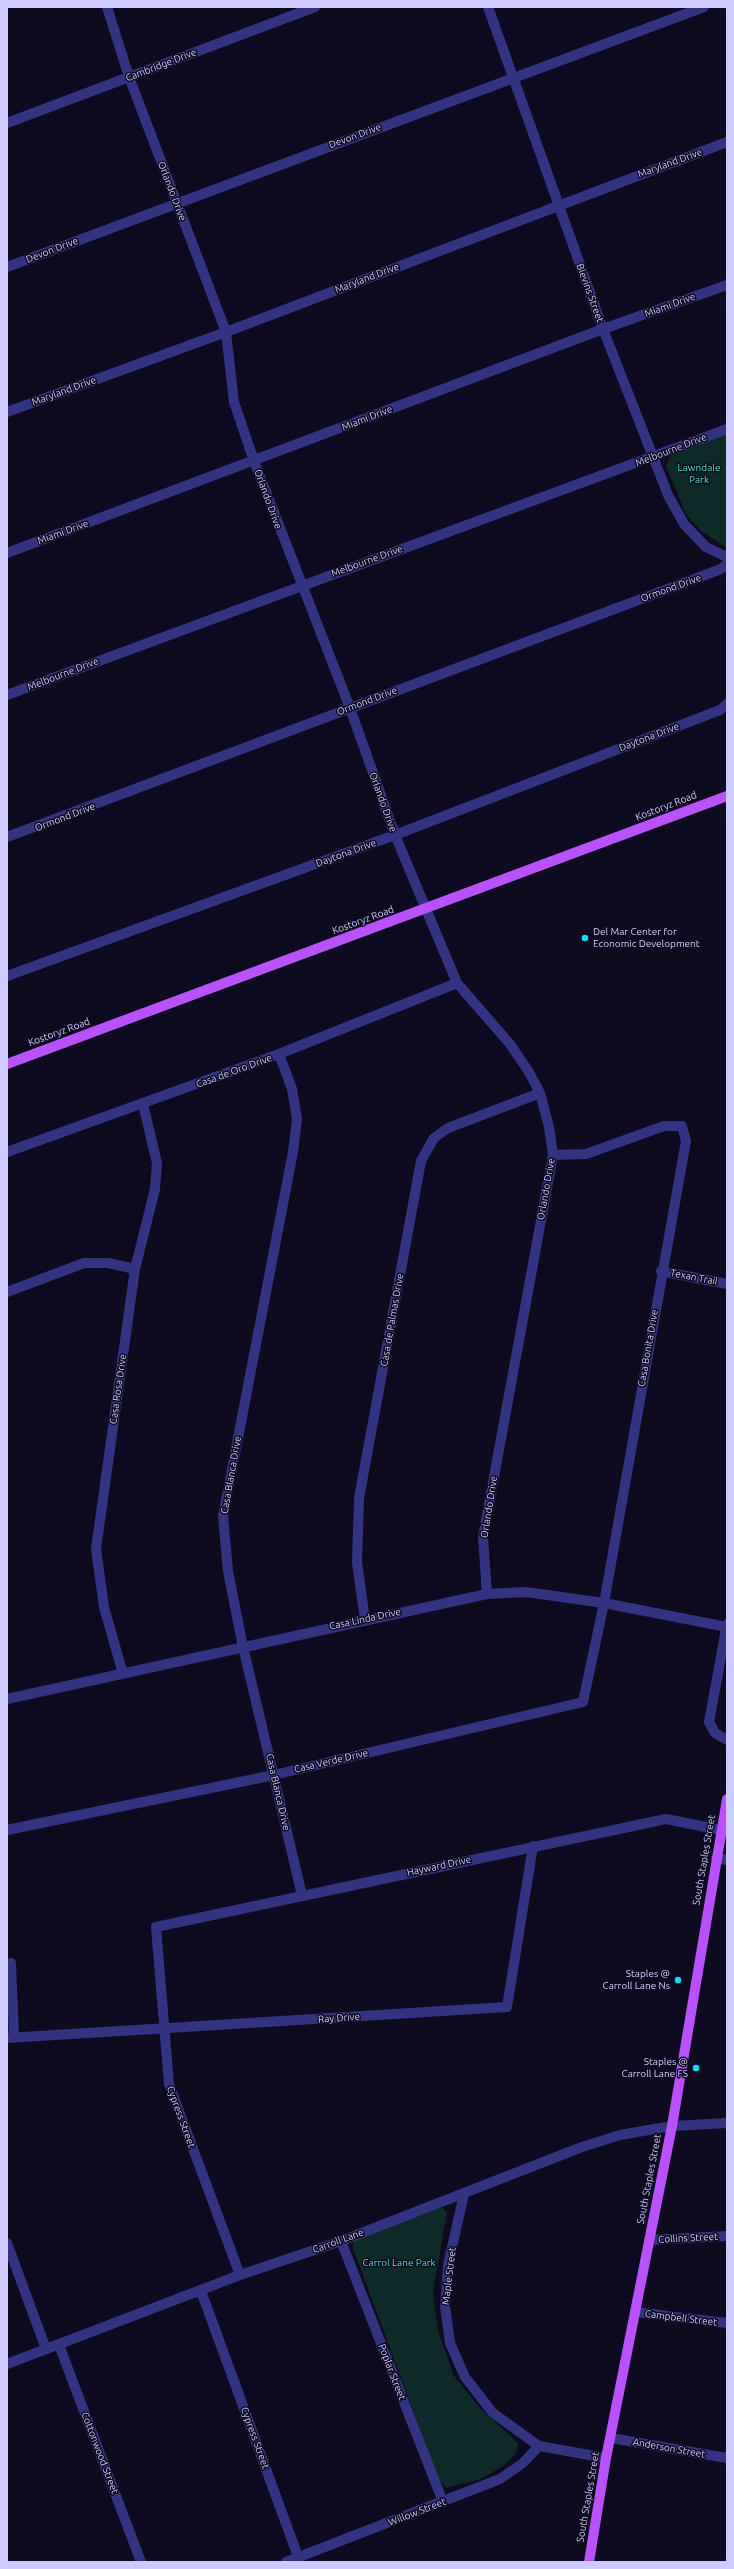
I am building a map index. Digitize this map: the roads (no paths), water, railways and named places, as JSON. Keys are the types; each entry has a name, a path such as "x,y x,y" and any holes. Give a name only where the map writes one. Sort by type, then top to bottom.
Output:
{"main road":[{"name":"Kostoryz Road","path":"7,1064 426,910 727,796"},
{"name":"South Staples Street","path":"589,2562 606,2458 672,2126 727,1799"}],"street":[{"name":"Orlando Drive","path":"107,7 129,77 226,332 234,402 254,461 350,708 395,835 457,983 510,1044 529,1072 540,1093 549,1127 553,1155 483,1537 487,1594"},
{"name":"Cambridge Drive","path":"7,123 316,7"},
{"name":"Blevins Street","path":"488,7 603,329 668,495 684,524 706,547 727,557"},
{"name":"Devon Drive","path":"7,267 704,7"},
{"name":"Maryland Drive","path":"7,412 226,332 559,204 727,142"},
{"name":"Miami Drive","path":"7,553 603,329 727,285"},
{"name":"Melbourne Drive","path":"7,695 301,585 727,429"},
{"name":"Ormond Drive","path":"7,837 721,569 727,564"},
{"name":"Daytona Drive","path":"7,976 395,835 720,710 727,704"},
{"name":"Casa de Oro Drive","path":"7,1152 279,1054 457,983"},
{"name":"Casa Blanca Drive","path":"279,1054 292,1089 296,1119 293,1152 222,1516 228,1571 243,1647 302,1896"},
{"name":"Casa de Palmas Drive","path":"365,1619 357,1563 359,1498 421,1161 434,1138 448,1128 540,1093"},
{"name":"Casa Rosa Drive","path":"123,1674 104,1607 96,1549 134,1269 155,1189 157,1163 143,1104"},
{"name":"Casa Bonita Drive","path":"553,1155 586,1154 664,1126 682,1126 686,1140 661,1271 604,1603 583,1702"},
{"path":"7,1292 84,1263 108,1263 134,1269"},
{"name":"Texan Trail","path":"661,1271 727,1284"},
{"name":"Casa Linda Drive","path":"7,1699 365,1619 487,1594 526,1592 604,1603 727,1626"},
{"path":"727,1626 709,1722 715,1733 727,1740"},
{"name":"Casa Verde Drive","path":"7,1830 274,1774 583,1702"},
{"name":"Hayward Drive","path":"156,1927 666,1819 721,1830"},
{"name":"Ray Drive","path":"11,2038 507,2007 533,1846"},
{"path":"716,1858 727,1860"},
{"name":"Cypress Street","path":"156,1927 169,2084 240,2275"},
{"path":"11,1963 11,2038"},
{"name":"Carroll Lane","path":"7,2364 240,2275 341,2241 582,2147 620,2135 672,2126 727,2123"},
{"name":"Maple Street","path":"464,2194 448,2265 445,2306 450,2343 465,2377 493,2413 539,2446 606,2458"},
{"name":"Collins Street","path":"649,2240 727,2236"},
{"name":"Poplar Street","path":"341,2241 442,2502"},
{"path":"7,2243 46,2349"},
{"name":"Cypress Street","path":"201,2291 299,2560"},
{"name":"Campbell Street","path":"635,2312 727,2323"},
{"name":"Cottonwood Street","path":"59,2345 141,2562"},
{"name":"Anderson Street","path":"610,2438 727,2458"},
{"name":"Willow Street","path":"286,2562 299,2560 500,2479 523,2463 539,2446"}],"place":[{"name":"Del Mar Center for Economic Development","path":"585,938"},
{"name":"Staples @ Carroll Lane Ns","path":"678,1980"},
{"name":"Staples @ Carroll Lane FS","path":"696,2068"}],"park label":[{"name":"Lawndale Park","path":"699,474"},
{"name":"Carrol Lane Park","path":"399,2263"}]}
